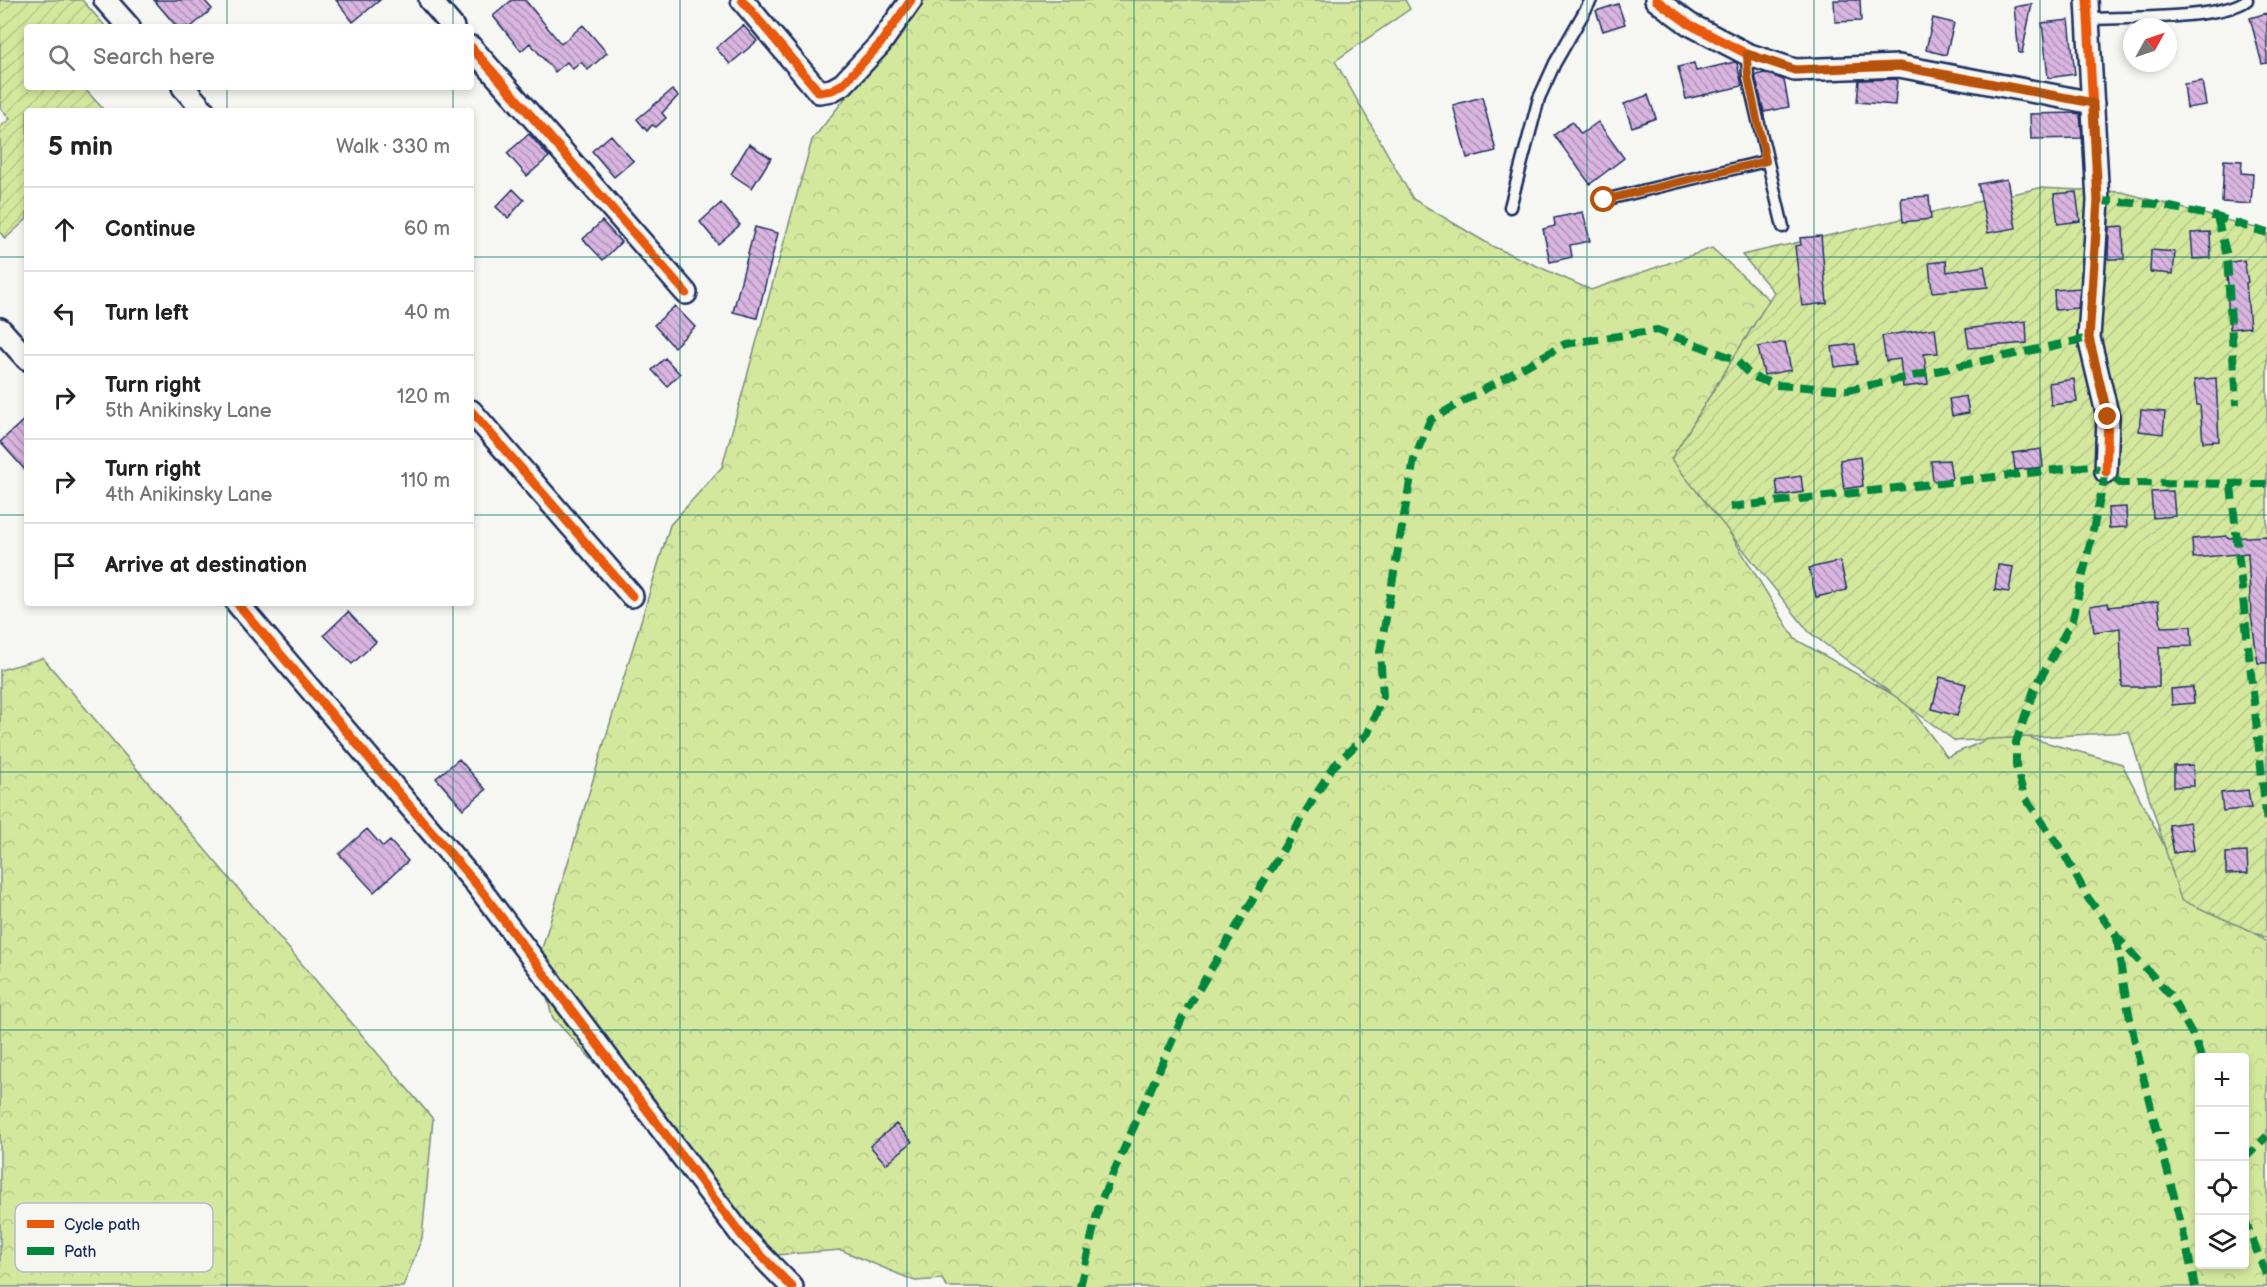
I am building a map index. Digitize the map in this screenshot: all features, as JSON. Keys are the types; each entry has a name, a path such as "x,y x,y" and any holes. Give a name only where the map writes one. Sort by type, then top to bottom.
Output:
{"street":[{"path":"105,0 126,24"},
{"path":"430,0 450,24"},
{"path":"742,0 819,92 832,90 843,84 880,44 911,0"},
{"path":"1656,0 1689,24 1747,54 1795,70 1899,66 2093,103"},
{"path":"2088,10 2098,201 2089,338 2108,417 2106,472"},
{"path":"474,50 686,293"},
{"path":"186,90 201,108"},
{"path":"0,329 24,356"},
{"path":"474,414 632,596"},
{"path":"240,606 477,885 717,1203 744,1237 792,1287"}],"lane":[{"path":"1510,207 1539,98 1555,63 1591,0"},
{"path":"2088,10 2208,14 2241,5 2247,0"},
{"path":"1747,54 1748,77 1783,226"},
{"path":"1604,200 1766,161"}],"green space":[{"path":"0,0 82,0 103,24 24,24 24,90 86,90 102,108 24,108 24,222 5,239 0,232 0,127 10,119 0,107"},
{"path":"910,0 1405,0 1410,9 1335,61 1413,199 1492,246 1591,290 1712,248 1788,317 1690,468 1795,639 1906,702 1947,757 2006,731 2122,764 2182,880 2267,942 2267,1287 947,1287 942,1279 915,1281 841,1250 762,1256 704,1180 553,1018 537,965 670,525 722,467 812,140 892,39"},
{"path":"2039,188 2122,192 2267,231 2267,938 2181,900 2129,732 1955,741 1809,632 1671,459 1774,292 1742,255"},
{"path":"43,658 433,1119 422,1238 403,1287 0,1287 0,670"}],"building":[{"path":"154,0 204,0 212,9 194,24 174,24"},
{"path":"336,0 380,0 353,22"},
{"path":"512,0 525,0 561,44 583,25 607,53 588,70 581,62 573,69 567,62 555,72 530,43 521,51 493,16"},
{"path":"1834,0 1860,0 1861,21 1835,22"},
{"path":"1618,4 1625,24 1603,31 1596,11"},
{"path":"2032,4 2022,53 2019,53 2014,7"},
{"path":"2267,13 2267,63 2262,64 2250,18"},
{"path":"1933,18 1954,23 1946,55 1926,50"},
{"path":"2069,20 2075,74 2048,78 2042,23"},
{"path":"743,25 757,41 730,64 716,48"},
{"path":"1694,63 1696,71 1737,63 1742,86 1686,99 1678,67"},
{"path":"1765,73 1784,80 1789,107 1764,112 1755,75"},
{"path":"1897,79 1895,105 1857,102 1859,80"},
{"path":"2202,81 2206,105 2187,108 2184,84"},
{"path":"672,90 678,96 662,113 666,118 656,127 652,125 647,131 637,119"},
{"path":"1648,95 1656,118 1632,127 1624,104"},
{"path":"1482,97 1496,151 1467,158 1453,105"},
{"path":"2030,114 2080,114 2082,138 2031,139"},
{"path":"1572,122 1581,134 1598,122 1624,158 1590,184 1554,135"},
{"path":"529,134 549,157 527,176 507,153"},
{"path":"611,135 633,161 614,177 592,151"},
{"path":"749,144 771,158 752,188 731,174"},
{"path":"2224,160 2242,161 2241,173 2253,174 2251,204 2222,202"},
{"path":"2007,179 2016,228 1988,233 1978,184"},
{"path":"513,189 524,200 508,218 496,207"},
{"path":"2076,192 2080,221 2058,224 2054,194"},
{"path":"1929,196 1931,219 1903,222 1901,198"},
{"path":"721,203 740,225 718,244 700,222"},
{"path":"1583,212 1590,241 1570,245 1572,257 1550,262 1543,229 1555,226 1554,218"},
{"path":"602,221 621,242 603,260 583,239"},
{"path":"2123,226 2124,259 2108,259 2109,227"},
{"path":"755,227 778,233 757,318 733,312"},
{"path":"2210,232 2211,258 2193,259 2191,233"},
{"path":"1821,236 1827,303 1802,306 1795,246 1801,245 1800,238"},
{"path":"2151,250 2175,252 2173,274 2150,272"},
{"path":"2244,260 2248,282 2246,283 2250,327 2230,329 2227,291 2229,291 2225,263"},
{"path":"1946,261 1947,272 1984,266 1988,287 1932,292 1929,263"},
{"path":"2080,288 2078,308 2055,310 2054,290"},
{"path":"675,306 695,327 674,347 654,325"},
{"path":"2026,321 2027,343 1969,348 1966,329"},
{"path":"1935,328 1938,353 1924,354 1928,384 1903,387 1900,359 1886,361 1882,336"},
{"path":"1785,342 1791,370 1764,375 1758,347"},
{"path":"1855,344 1857,364 1835,367 1832,347"},
{"path":"665,358 680,374 667,386 652,370"},
{"path":"2216,378 2219,441 2203,442 2200,405 2197,405 2194,380"},
{"path":"2074,379 2077,402 2051,405 2049,383"},
{"path":"1966,396 1969,413 1952,416 1949,399"},
{"path":"2141,410 2165,412 2163,434 2139,431"},
{"path":"24,420 24,469 0,442"},
{"path":"2041,449 2043,467 2015,470 2013,453"},
{"path":"1860,457 1863,486 1844,489 1840,460"},
{"path":"1949,460 1952,479 1933,481 1931,461"},
{"path":"1801,476 1803,492 1778,496 1776,480"},
{"path":"2173,491 2175,516 2153,518 2151,492"},
{"path":"2126,507 2127,527 2109,528 2108,508"},
{"path":"2227,536 2227,538 2267,536 2267,663 2258,663 2251,615 2248,553 2193,558 2192,539"},
{"path":"1840,561 1847,590 1816,597 1809,568"},
{"path":"1998,565 2013,567 2009,592 1995,590"},
{"path":"2158,601 2161,627 2191,626 2192,646 2159,647 2159,687 2122,687 2120,628 2094,632 2090,606 2108,603 2109,607"},
{"path":"348,612 376,642 352,664 324,635"},
{"path":"1940,677 1966,684 1957,716 1932,709"},
{"path":"2193,687 2194,703 2172,705 2171,689"},
{"path":"459,759 486,790 463,809 436,778"},
{"path":"2193,765 2194,786 2174,787 2174,766"},
{"path":"2248,790 2251,808 2223,811 2221,793"},
{"path":"2190,822 2194,850 2174,853 2169,825"},
{"path":"367,829 383,847 390,841 408,861 374,892 339,854"},
{"path":"2247,852 2248,873 2226,874 2226,853"},
{"path":"896,1124 912,1142 886,1164 870,1146"}],"marked path":[{"path":"2098,201 2156,204 2217,217 2267,233"},
{"path":"2217,217 2227,256 2236,405"},
{"path":"1080,1287 1099,1205 1184,1014 1332,768 1368,733 1383,696 1380,652 1414,459 1430,420 1565,344 1657,330 1735,359 1751,376 1776,385 1848,390 2089,338"},
{"path":"1730,507 2090,466 2106,472 2120,483 2267,484"},
{"path":"2106,472 2073,619 2034,690 2016,742 2016,766 2024,796 2063,852 2088,898 2117,937 2171,996 2196,1041 2200,1053"},
{"path":"2231,485 2267,824"},
{"path":"2117,937 2131,1025 2195,1287"},
{"path":"2249,1154 2267,1136"},
{"path":"2249,1231 2267,1277"}],"cycle path":[{"path":"742,0 819,92 832,90 843,84 880,44 911,0"},
{"path":"1656,0 1689,24 1747,54 1795,70 1899,66 2093,103"},
{"path":"2087,0 2098,201 2089,338 2108,417 2106,472"},
{"path":"474,50 686,293"},
{"path":"474,414 632,596"},
{"path":"240,606 477,885 743,1237 792,1287"}],"route":[{"path":"1604,200 1766,161 1748,77 1747,54 1795,70 1899,66 2093,103 2098,201 2089,338 2108,417"}]}
